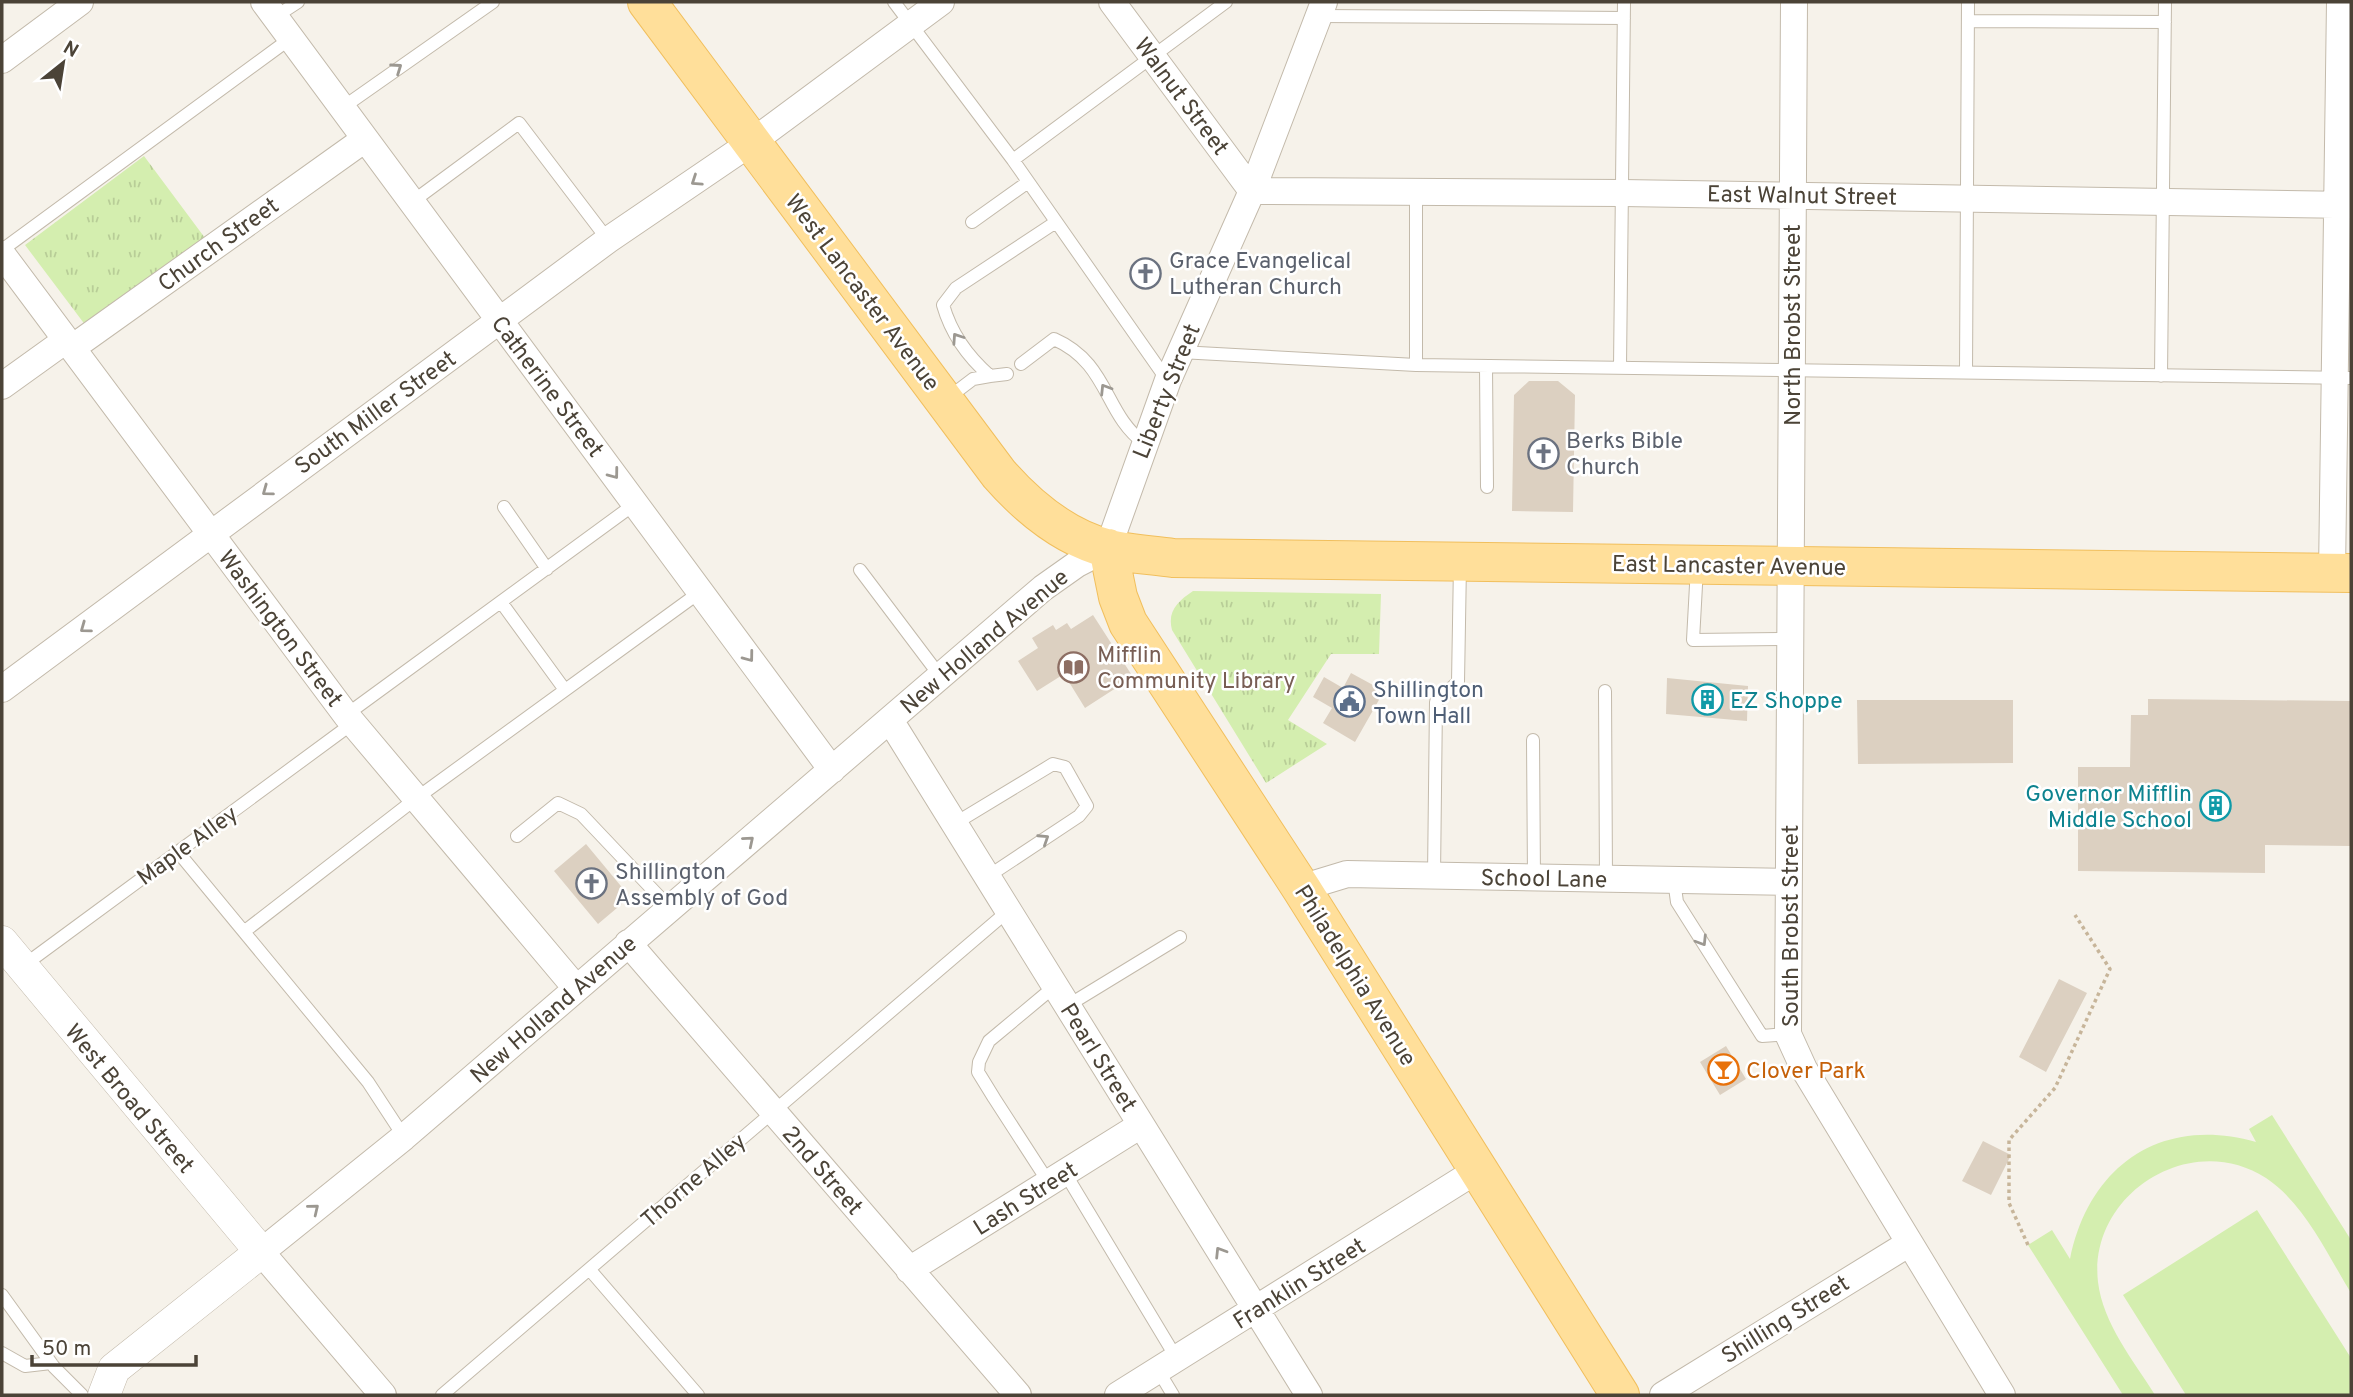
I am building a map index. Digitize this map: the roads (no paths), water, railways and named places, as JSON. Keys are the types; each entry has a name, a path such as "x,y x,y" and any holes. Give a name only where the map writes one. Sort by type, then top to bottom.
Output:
{"main road":[{"name":"West Lancaster Avenue","path":"647,2 1015,493 1043,516 1072,534 1108,548"},
{"name":"East Lancaster Avenue","path":"1108,548 1173,558 2342,573"},
{"name":"Philadelphia Avenue","path":"1108,548 1118,597 1128,623 1301,888 1620,1395"}],"street":[{"path":"2,60 80,2"},
{"name":"South Miller Street","path":"2,689 608,240 752,142 941,2"},
{"name":"Walnut Street","path":"1112,2 1252,191"},
{"name":"North Brobst Street","path":"1791,565 1794,2"},
{"path":"2340,2 2344,205 2342,573"},
{"name":"Catherine Street","path":"270,9 832,770"},
{"name":"Liberty Street","path":"1108,548 1179,352 1252,191 1322,9"},
{"name":"Church Street","path":"2,386 69,344 365,139"},
{"name":"East Walnut Street","path":"1252,191 1965,197 2344,205"},
{"name":"Washington Street","path":"2,252 350,719 414,800 576,988"},
{"name":"New Holland Avenue","path":"104,1395 114,1368 404,1137 1043,588 1077,564 1108,548"},
{"name":"South Brobst Street","path":"1791,565 1788,1034 1804,1069 2002,1395"},
{"name":"Pearl Street","path":"890,720 1309,1395"},
{"name":"School Lane","path":"1301,888 1347,874 1788,882"},
{"name":"2nd Street","path":"628,943 1018,1395"},
{"name":"West Broad Street","path":"8,953 261,1252"},
{"name":"Lash Street","path":"909,1270 1141,1125"},
{"name":"Franklin Street","path":"1118,1395 1479,1169"},
{"name":"Shilling Street","path":"1663,1395 1908,1244"},
{"path":"261,1252 383,1395"}],"lane":[{"path":"270,9 298,2"},
{"path":"342,108 493,2"},
{"path":"894,2 1013,160 1168,380"},
{"path":"1013,160 1226,2"},
{"path":"1620,367 1624,2"},
{"path":"1966,372 1969,235 1965,197 1968,2"},
{"path":"2161,376 2165,202 2165,2"},
{"path":"1322,9 1624,18"},
{"path":"1968,21 2165,22"},
{"path":"2,252 291,38"},
{"path":"412,202 519,123 608,240"},
{"path":"972,222 1028,182"},
{"path":"1416,191 1416,365"},
{"path":"990,376 974,363 948,324 943,305 956,288 1056,222"},
{"path":"1021,364 1054,339 1077,349 1107,389 1129,432 1144,443"},
{"path":"1179,352 1416,365 2343,378"},
{"path":"1486,366 1487,486"},
{"path":"944,400 973,379 1007,374"},
{"name":"Maple Alley","path":"8,953 178,852 501,602 636,503"},
{"path":"504,507 547,569"},
{"path":"1434,876 1436,702 1458,682 1460,561"},
{"path":"1698,563 1693,640 1792,639"},
{"path":"860,570 940,676"},
{"path":"246,931 414,800 701,592"},
{"path":"501,602 565,690"},
{"path":"1605,691 1606,879"},
{"path":"1533,740 1534,878"},
{"path":"954,824 1053,764 1065,767 1085,798 1087,806 1079,816 987,877"},
{"path":"517,836 558,803 566,804 581,814 670,908"},
{"path":"178,852 246,931 253,946 368,1082 404,1137"},
{"path":"1674,880 1677,902 1762,1036 1788,1034"},
{"name":"Thorne Alley","path":"442,1395 1008,911"},
{"path":"1173,1395 1167,1364 1057,1178 978,1072 982,1050 989,1041 1061,996 1180,937"},
{"path":"590,1270 698,1395"},
{"path":"2,1296 51,1363 82,1395"},
{"path":"2,1353 25,1366 51,1363"}],"place":[{"name":"Grace Evangelical Lutheran Church","path":"1146,273"},
{"name":"Berks Bible Church","path":"1543,453"},
{"name":"Mifflin Community Library","path":"1074,667"},
{"name":"EZ Shoppe","path":"1707,700"},
{"name":"Shillington Town Hall","path":"1350,702"},
{"name":"Governor Mifflin Middle School","path":"2215,806"},
{"name":"Shillington Assembly of God","path":"592,884"},
{"name":"Clover Park","path":"1723,1070"}]}
